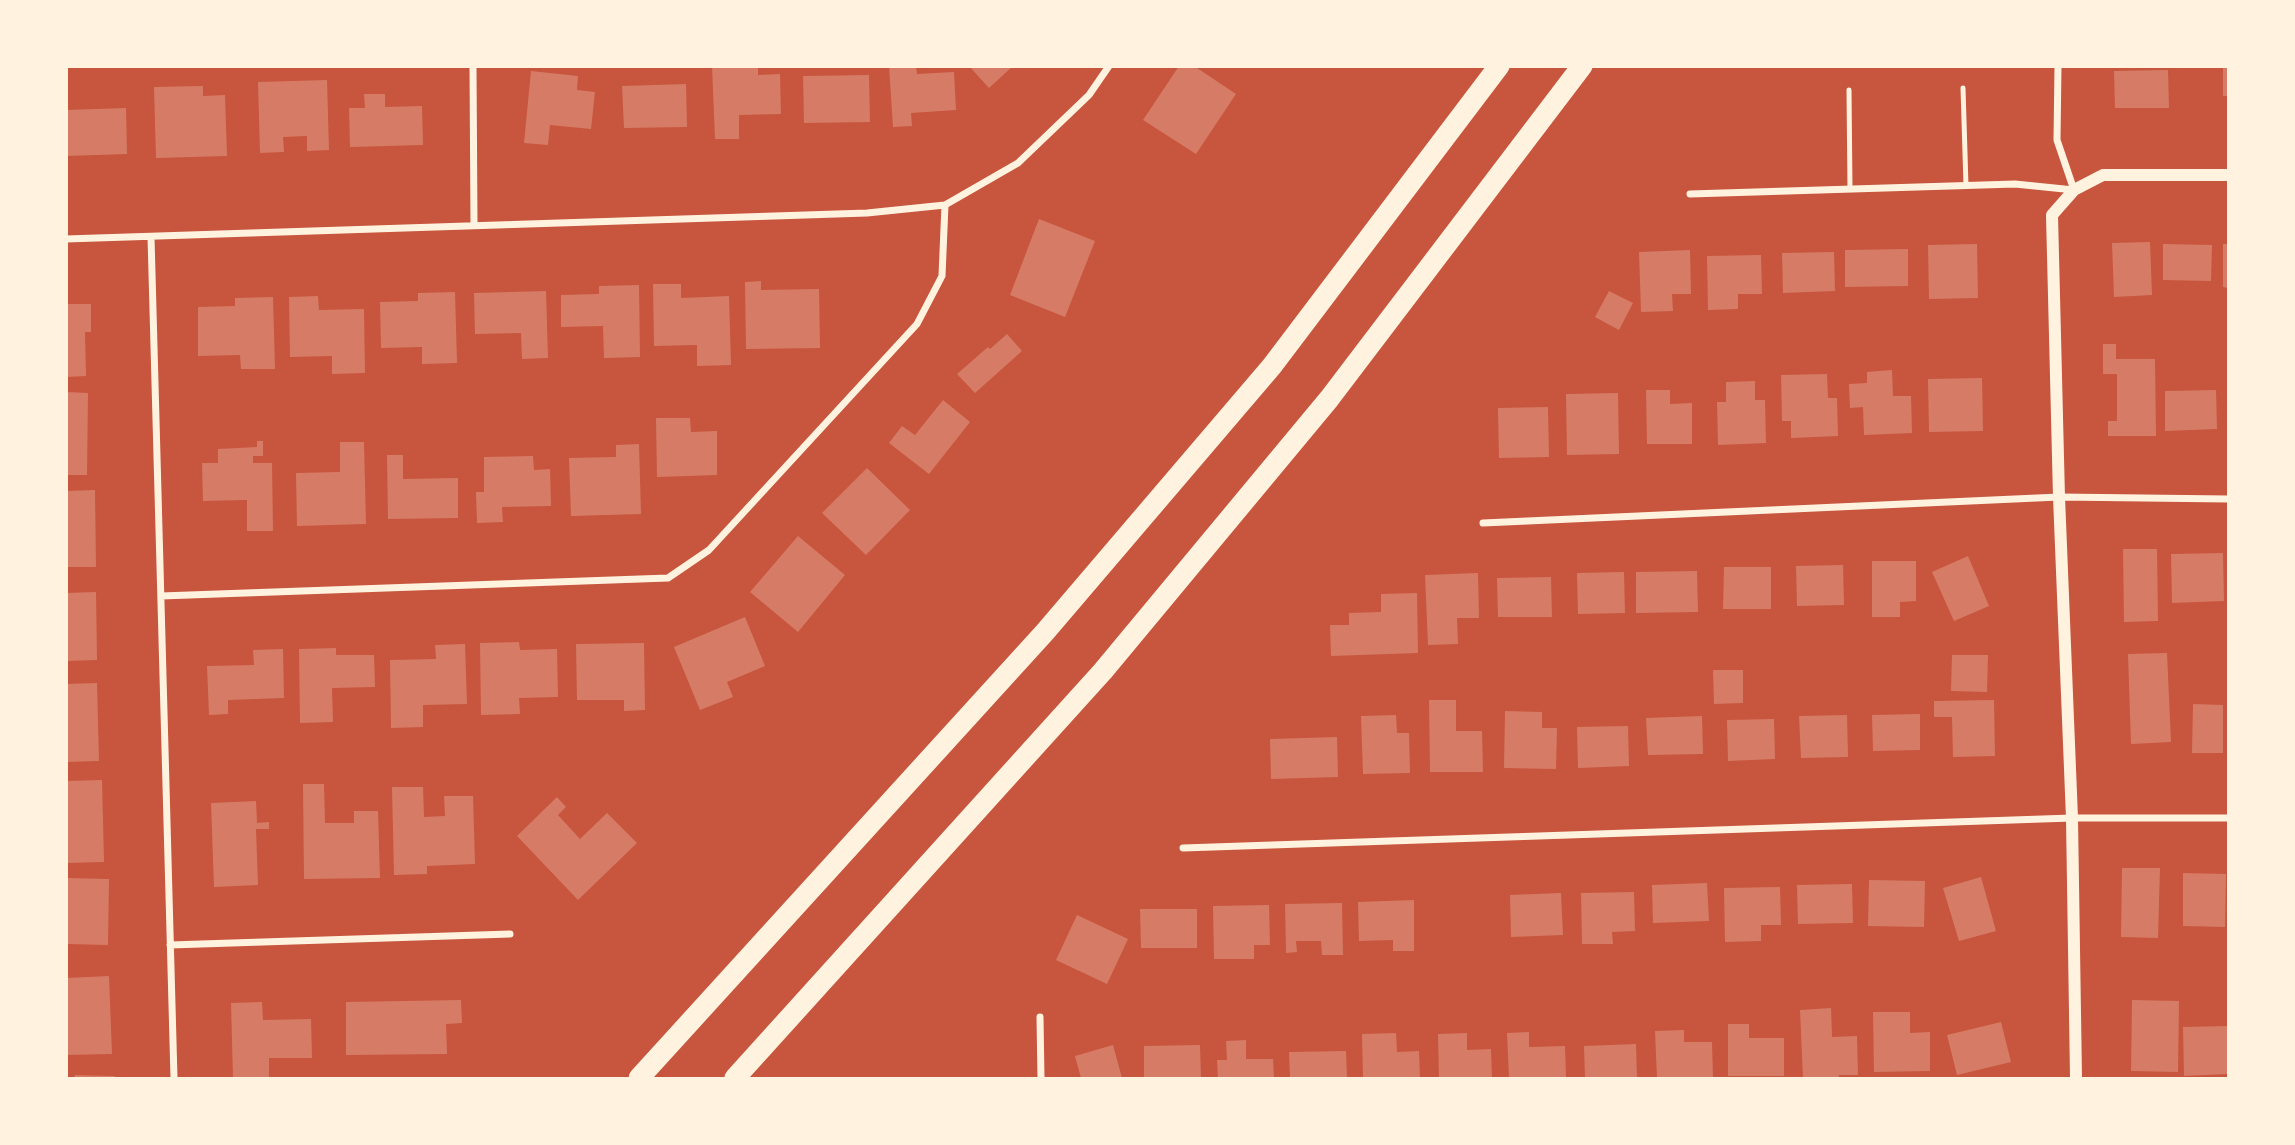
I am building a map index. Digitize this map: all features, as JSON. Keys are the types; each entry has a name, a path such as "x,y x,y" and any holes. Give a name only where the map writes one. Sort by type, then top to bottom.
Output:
{"highway":[{"path":"639,1079 1045,632 1272,366 1499,66"},
{"path":"735,1079 1103,671 1329,399 1583,66"}],"street":[{"path":"472,66 474,224"},
{"path":"66,239 867,213 945,205 1018,163 1089,95 1109,66"},
{"path":"2058,66 2057,140 2074,190"},
{"path":"2076,1079 2072,818 2059,497 2052,215 2074,190 2103,175 2228,175"},
{"path":"1690,194 2015,184 2074,190"},
{"path":"161,596 668,578 709,550 917,324 942,276 945,205"},
{"path":"151,237 174,1079"},
{"path":"1483,523 2059,497 2228,499"},
{"path":"1183,848 2072,818 2228,818"},
{"path":"170,945 510,934"},
{"path":"1040,1017 1041,1079"}],"lane":[{"path":"1963,88 1966,186"},
{"path":"1849,90 1850,189"}],"building":[{"path":"712,66 758,66 758,75 780,74 781,114 739,115 739,139 715,139"},
{"path":"889,66 916,66 917,74 954,72 956,110 911,113 912,126 893,127"},
{"path":"969,66 1013,66 989,88"},
{"path":"1179,66 1194,66 1236,94 1196,154 1143,120"},
{"path":"2223,66 2228,66 2228,96 2223,96"},
{"path":"2168,70 2169,108 2115,108 2114,71"},
{"path":"531,71 578,76 577,90 595,92 591,129 550,125 548,145 524,143"},
{"path":"869,75 870,122 804,123 803,76"},
{"path":"327,80 329,150 307,151 307,136 283,137 284,152 260,153 258,82"},
{"path":"686,84 687,127 624,128 622,86"},
{"path":"203,86 203,96 225,95 227,156 156,158 154,87"},
{"path":"364,94 385,94 385,107 422,106 423,145 350,147 349,108 365,108"},
{"path":"126,108 127,154 66,156 66,110"},
{"path":"1039,219 1095,241 1065,317 1010,295"},
{"path":"2150,242 2152,295 2114,297 2112,243"},
{"path":"1977,244 1978,298 1929,299 1928,245"},
{"path":"2163,244 2212,245 2211,281 2163,280"},
{"path":"2223,244 2228,244 2228,288 2223,287"},
{"path":"1908,249 1908,286 1845,287 1845,250"},
{"path":"1690,250 1691,294 1672,294 1673,311 1641,312 1639,252"},
{"path":"1834,252 1835,291 1783,293 1782,253"},
{"path":"1761,255 1762,294 1738,294 1738,309 1708,310 1707,256"},
{"path":"761,281 761,290 819,289 820,348 746,349 745,282"},
{"path":"653,284 681,284 681,298 729,296 731,365 697,366 697,345 654,346"},
{"path":"639,285 640,357 604,358 603,326 561,327 561,295 599,294 599,286"},
{"path":"546,291 548,358 522,359 521,333 475,334 474,293"},
{"path":"1609,291 1633,303 1619,330 1595,317"},
{"path":"455,292 457,363 422,364 422,347 381,348 380,302 418,301 418,293"},
{"path":"318,296 319,310 364,309 365,373 332,374 332,356 290,357 289,297"},
{"path":"273,297 275,369 241,369 240,355 198,356 198,307 235,306 235,298"},
{"path":"66,304 91,304 91,332 85,332 86,376 66,377"},
{"path":"1007,334 1022,351 975,393 957,374"},
{"path":"2103,344 2116,344 2116,359 2155,359 2156,436 2108,436 2108,421 2117,421 2117,374 2103,374"},
{"path":"1892,370 1893,396 1911,396 1912,433 1864,435 1863,407 1850,408 1849,384 1867,383 1867,372"},
{"path":"1827,374 1828,398 1837,398 1838,436 1791,438 1791,421 1782,421 1781,375"},
{"path":"1982,378 1983,431 1929,432 1928,379"},
{"path":"1755,381 1755,400 1765,400 1766,443 1718,445 1717,402 1726,402 1726,382"},
{"path":"1646,390 1670,390 1670,404 1692,403 1692,444 1647,444"},
{"path":"2216,390 2217,429 2165,431 2165,391"},
{"path":"66,392 88,393 87,475 66,475"},
{"path":"1618,393 1619,454 1567,455 1566,394"},
{"path":"943,400 970,422 929,474 889,443 902,426 915,435"},
{"path":"1548,407 1549,457 1499,458 1498,408"},
{"path":"656,418 690,418 691,432 717,431 717,475 657,477"},
{"path":"257,441 263,441 263,456 253,456 253,463 272,463 273,531 247,531 247,500 203,501 202,463 218,463 218,449 257,447"},
{"path":"340,442 364,442 366,524 297,526 296,473 340,472"},
{"path":"639,444 641,514 571,516 569,458 616,457 616,445"},
{"path":"387,455 403,455 403,479 458,478 458,518 388,519"},
{"path":"533,456 534,470 550,469 551,506 502,507 503,522 477,523 476,492 484,492 484,457"},
{"path":"867,468 910,510 866,555 822,513"},
{"path":"95,490 96,567 66,567 66,491"},
{"path":"798,536 845,575 798,632 750,592"},
{"path":"2123,549 2157,549 2158,621 2124,622"},
{"path":"2223,553 2224,601 2172,603 2171,554"},
{"path":"1968,556 1989,606 1954,621 1932,572"},
{"path":"1872,561 1916,561 1916,601 1900,602 1900,617 1872,617"},
{"path":"1843,565 1844,605 1797,606 1796,566"},
{"path":"1724,567 1771,567 1771,609 1723,609"},
{"path":"1697,571 1698,612 1636,613 1636,572"},
{"path":"1624,572 1625,613 1578,614 1577,573"},
{"path":"1478,573 1479,618 1457,618 1458,644 1428,645 1425,575"},
{"path":"1551,577 1552,617 1498,617 1497,578"},
{"path":"96,592 97,660 66,661 66,593"},
{"path":"1417,593 1418,653 1331,656 1330,625 1349,625 1349,613 1381,612 1381,594"},
{"path":"745,617 765,666 727,682 733,697 700,710 674,647"},
{"path":"519,642 520,650 557,649 558,697 519,698 520,714 481,715 480,643"},
{"path":"644,643 645,710 624,711 624,700 577,700 576,644"},
{"path":"465,644 467,704 423,705 423,727 391,728 390,660 436,659 435,645"},
{"path":"336,648 336,655 374,655 375,687 332,688 333,722 300,723 299,649"},
{"path":"283,649 284,698 228,700 228,714 209,715 207,666 254,665 253,650"},
{"path":"2167,653 2171,742 2131,744 2128,654"},
{"path":"1952,655 1988,655 1987,692 1951,691"},
{"path":"1713,670 1743,670 1743,703 1714,704"},
{"path":"97,683 99,761 66,762 66,684"},
{"path":"1429,700 1456,700 1456,731 1482,731 1483,772 1430,772"},
{"path":"1994,700 1995,756 1953,757 1952,717 1934,717 1934,701"},
{"path":"2193,704 2223,705 2223,753 2192,753"},
{"path":"1505,711 1542,712 1542,728 1557,728 1556,769 1504,768"},
{"path":"1920,714 1920,750 1873,751 1872,715"},
{"path":"1396,715 1397,733 1409,733 1410,773 1363,774 1361,716"},
{"path":"1847,715 1848,757 1801,758 1799,716"},
{"path":"1702,716 1703,754 1648,755 1646,718"},
{"path":"1774,719 1775,759 1728,761 1727,720"},
{"path":"1628,726 1629,766 1578,768 1577,727"},
{"path":"1337,737 1338,777 1271,779 1270,739"},
{"path":"102,780 104,862 66,863 66,781"},
{"path":"303,784 324,784 325,823 354,823 354,811 378,811 380,878 304,879"},
{"path":"392,787 423,787 424,817 445,816 444,796 473,796 475,864 427,866 427,874 394,875"},
{"path":"557,797 566,807 558,815 580,839 607,813 637,843 578,900 517,836"},
{"path":"256,801 257,823 269,822 269,829 256,829 258,885 214,887 211,803"},
{"path":"2122,868 2160,868 2158,938 2121,937"},
{"path":"2183,873 2226,874 2225,927 2183,926"},
{"path":"1981,877 1996,931 1959,941 1943,888"},
{"path":"66,878 109,879 108,945 66,944"},
{"path":"1869,880 1925,881 1924,927 1868,926"},
{"path":"1707,883 1709,921 1653,923 1652,885"},
{"path":"1852,884 1853,923 1798,924 1797,885"},
{"path":"1780,887 1781,925 1761,925 1761,941 1725,942 1724,888"},
{"path":"1634,892 1635,931 1612,932 1613,944 1582,944 1581,893"},
{"path":"1561,893 1563,935 1511,937 1510,895"},
{"path":"1414,900 1414,951 1393,951 1393,940 1359,941 1358,902"},
{"path":"1342,903 1343,955 1322,955 1321,941 1296,941 1297,952 1286,953 1285,904"},
{"path":"1269,905 1270,945 1254,945 1254,959 1214,959 1213,906"},
{"path":"1140,909 1197,909 1197,948 1141,948"},
{"path":"1077,915 1128,939 1107,984 1056,960"},
{"path":"109,976 112,1054 66,1055 66,978"},
{"path":"461,1000 462,1023 446,1024 447,1054 346,1055 346,1002"},
{"path":"2132,1000 2179,1001 2178,1072 2131,1071"},
{"path":"262,1002 263,1020 311,1019 312,1058 269,1058 269,1078 233,1078 231,1003"},
{"path":"1831,1008 1832,1037 1857,1036 1858,1075 1803,1078 1800,1010"},
{"path":"1873,1012 1910,1012 1910,1033 1930,1032 1930,1071 1874,1072"},
{"path":"2001,1022 2011,1062 1957,1075 1947,1035"},
{"path":"1728,1024 1749,1024 1749,1038 1784,1038 1784,1076 1728,1076"},
{"path":"2228,1026 2228,1074 2184,1076 2183,1027"},
{"path":"1684,1030 1684,1042 1712,1042 1713,1078 1657,1078 1655,1031"},
{"path":"1529,1032 1529,1047 1565,1046 1566,1078 1509,1078 1507,1033"},
{"path":"1396,1033 1397,1052 1419,1051 1420,1078 1363,1078 1362,1034"},
{"path":"1467,1033 1467,1050 1491,1049 1492,1078 1439,1078 1438,1034"},
{"path":"1246,1040 1246,1059 1273,1059 1274,1078 1218,1078 1217,1060 1227,1060 1226,1041"},
{"path":"1636,1044 1637,1078 1585,1078 1584,1046"},
{"path":"1113,1045 1122,1078 1081,1078 1075,1056"},
{"path":"1200,1045 1201,1078 1144,1078 1144,1046"},
{"path":"1346,1051 1347,1078 1290,1078 1289,1052"},
{"path":"75,1075 115,1076 115,1078 74,1078"}]}
